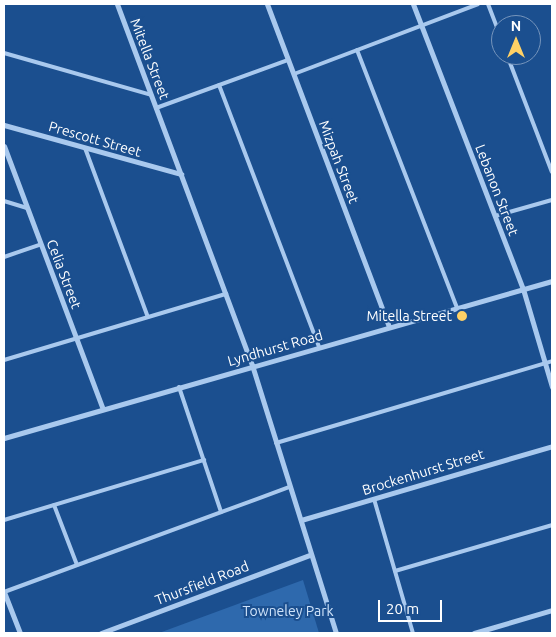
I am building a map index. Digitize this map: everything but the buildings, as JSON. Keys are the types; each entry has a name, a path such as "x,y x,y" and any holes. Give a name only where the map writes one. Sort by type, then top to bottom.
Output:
{"street":[{"name":"Mitella Street","path":"117,4 252,365 336,633"},
{"name":"Mizpah Street","path":"267,4 389,328"},
{"name":"Lebanon Street","path":"412,4 523,289 552,387"},
{"name":"Prescott Street","path":"4,125 181,174"},
{"name":"Celia Street","path":"4,146 103,409"},
{"name":"Lyndhurst Road","path":"4,438 552,280"},
{"name":"Brockenhurst Street","path":"301,520 552,446"},
{"name":"Thursfield Road","path":"102,633 310,555"},
{"path":"4,592 20,633"},
{"path":"474,633 552,610"}],"lane":[{"path":"294,74 478,4"},
{"path":"357,50 457,308"},
{"path":"4,54 151,95"},
{"path":"156,108 288,60"},
{"path":"511,65 552,172"},
{"path":"219,86 319,347"},
{"path":"85,148 148,317"},
{"path":"495,216 552,200"},
{"path":"4,201 27,208"},
{"path":"4,257 41,244"},
{"path":"4,360 226,294"},
{"path":"276,443 552,361"},
{"path":"179,387 221,512"},
{"path":"4,520 204,460"},
{"path":"4,592 290,486"},
{"path":"374,499 414,633"},
{"path":"54,505 77,565"},
{"path":"395,571 552,525"}],"green space":[{"name":"Towneley Park","path":"303,580 319,633 159,633"}],"place":[{"name":"Mitella Street","path":"462,316"}]}
